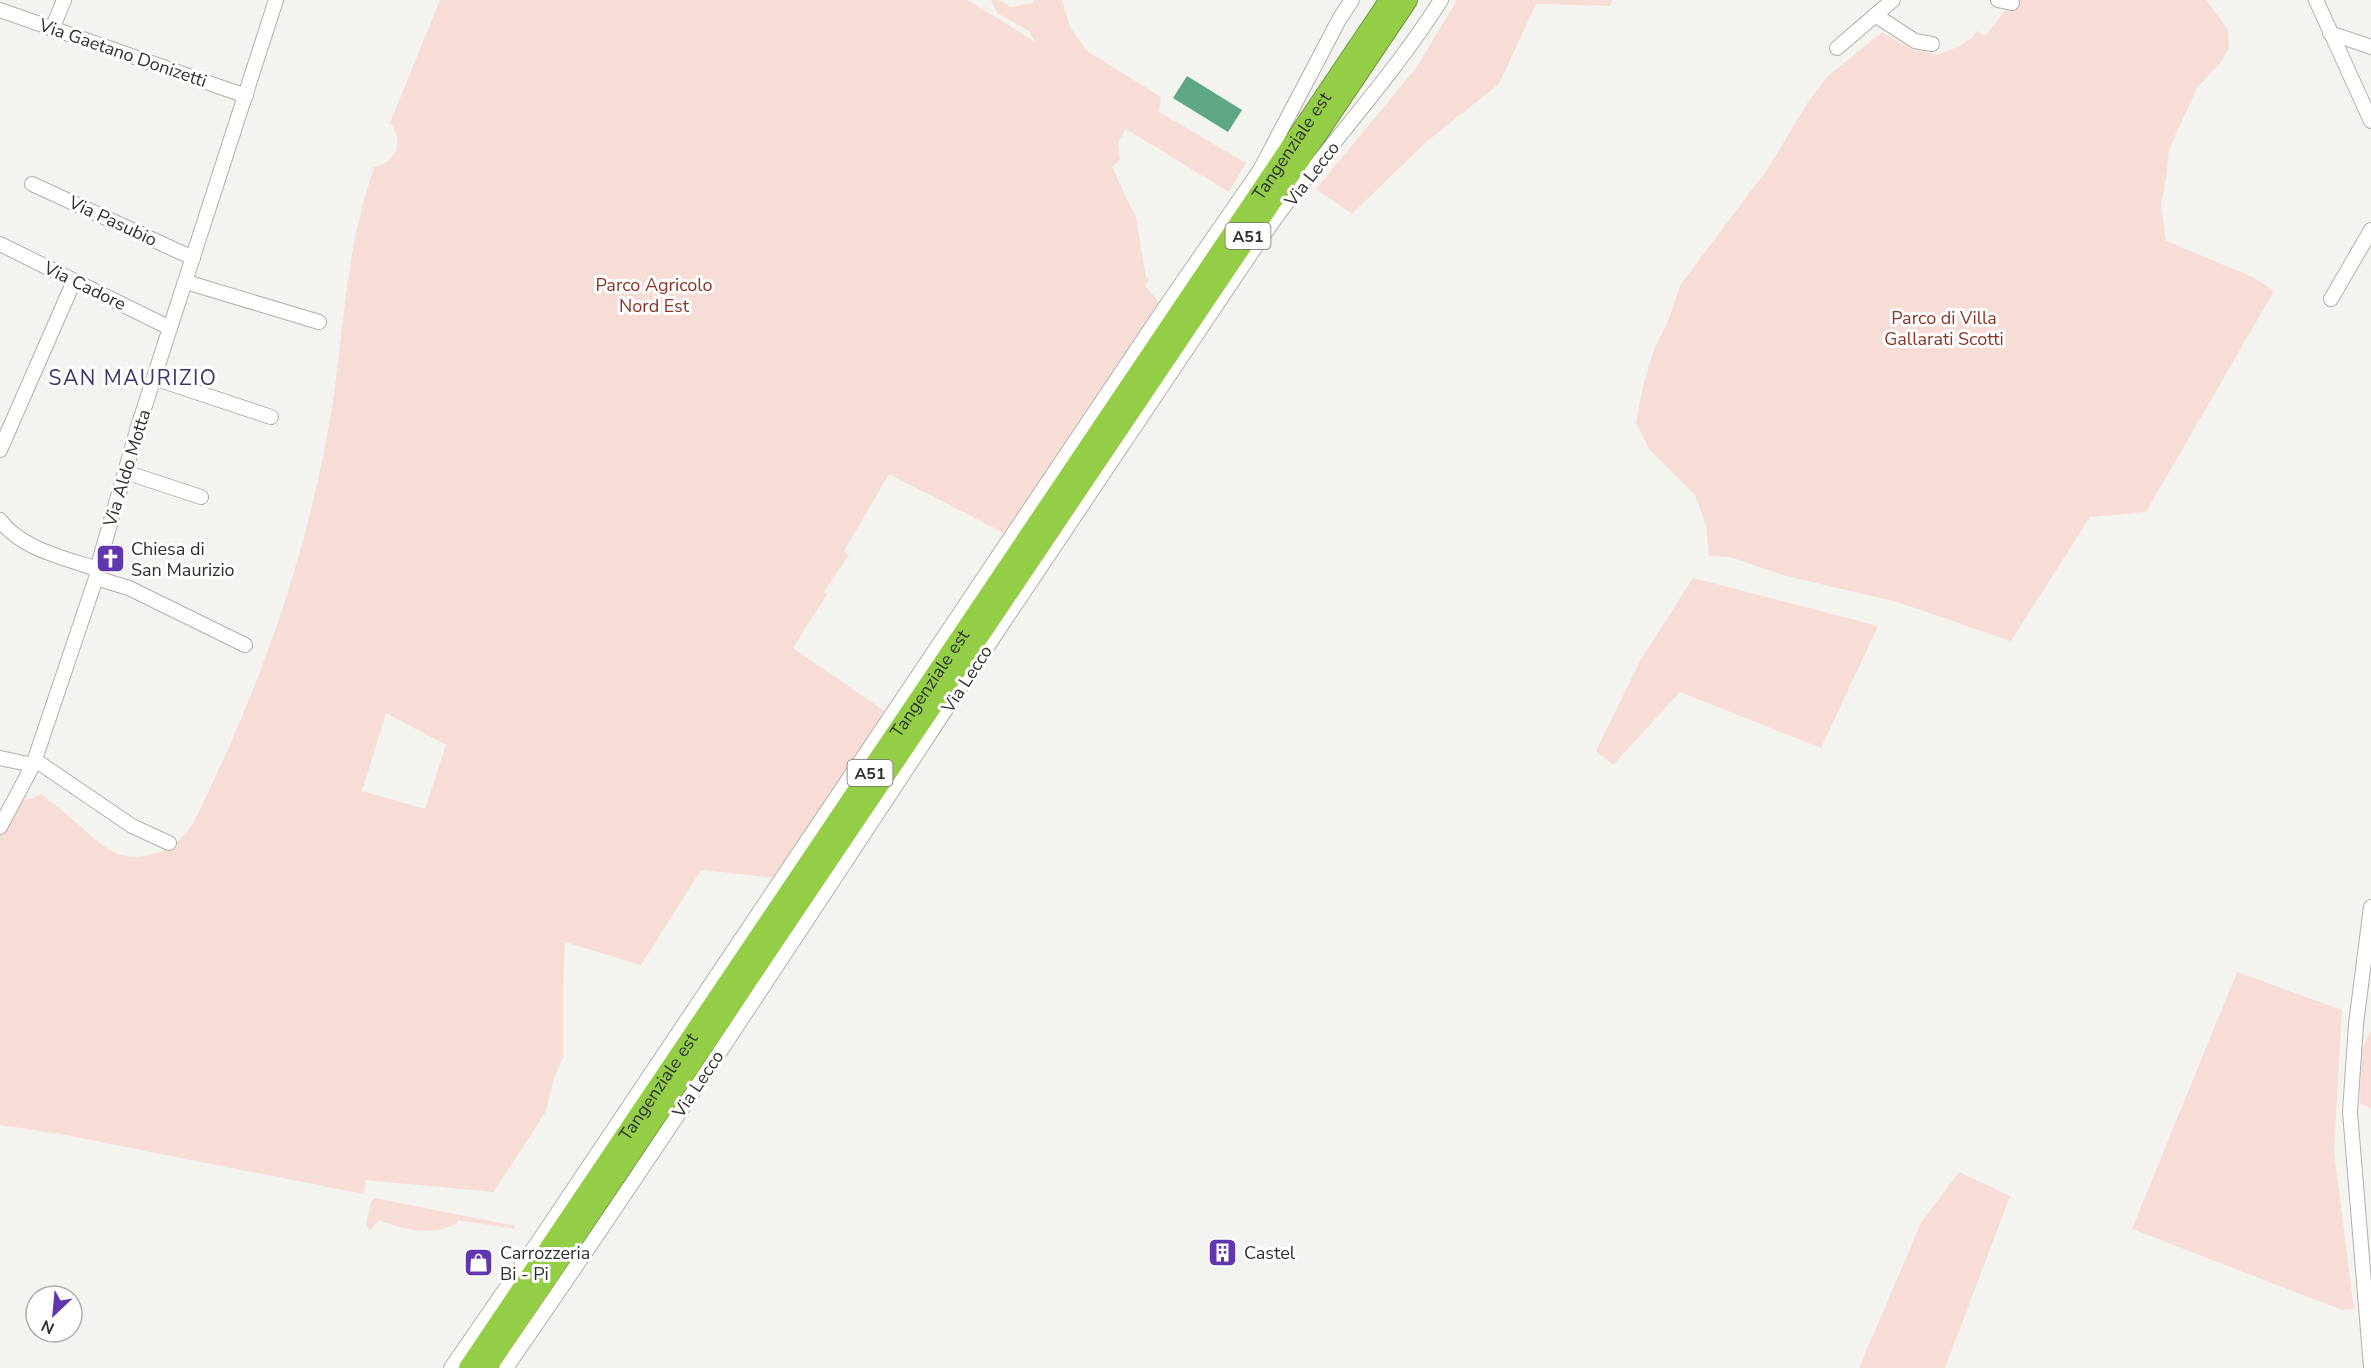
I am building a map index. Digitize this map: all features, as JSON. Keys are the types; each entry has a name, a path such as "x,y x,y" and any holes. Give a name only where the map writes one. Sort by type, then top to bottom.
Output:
{"highway":[{"path":"1317,121 1344,49 1376,0"},
{"name":"Tangenziale est","path":"486,1368 1317,121 1390,0"},
{"name":"Tangenziale est","path":"469,1368 1317,121 1407,0"},
{"path":"1317,121 1383,56 1422,0"}],"street":[{"path":"52,29 64,0"},
{"name":"Via Aldo Motta","path":"0,827 34,762 96,574 124,472 276,0"},
{"path":"451,1368 549,1226 1170,300 1260,170 1340,18 1352,0"},
{"name":"Via Lecco","path":"506,1368 794,941 1007,618 1261,240 1400,61 1441,0"},
{"path":"1837,48 1893,0"},
{"path":"1998,0 2013,3"},
{"path":"2316,0 2371,121"},
{"name":"Via Gaetano Donizetti","path":"0,10 246,96"},
{"path":"1875,15 1914,41 1932,44"},
{"path":"2330,33 2371,47"},
{"name":"Via Pasubio","path":"32,184 193,258"},
{"path":"2331,299 2371,230"},
{"name":"Via Cadore","path":"0,244 170,328"},
{"path":"0,450 74,281"},
{"path":"186,282 319,322"},
{"path":"154,378 271,417"},
{"path":"124,472 201,497"},
{"path":"0,520 7,529 37,548 129,588 245,645"},
{"path":"0,758 34,762 132,826 169,843"},
{"path":"2371,908 2356,1024 2350,1112 2371,1367"}],"green space":[{"name":"Parco Agricolo Nord Est","path":"440,0 968,0 1035,42 1029,31 997,13 991,0 998,0 1011,7 1033,3 1034,0 1062,0 1070,27 1087,51 1161,97 1159,112 1246,163 1229,192 1126,129 1118,142 1120,160 1112,167 1136,218 1146,278 1149,278 1145,286 1161,304 1006,534 889,474 844,551 849,555 824,592 827,594 793,648 886,712 775,878 701,870 641,965 565,942 563,1057 553,1081 546,1111 494,1192 366,1180 363,1194 61,1134 0,1125 0,819 21,800 41,794 101,844 118,854 137,857 168,848 192,825 257,680 292,580 319,478 329,426 349,276 364,200 374,167 388,161 398,144 395,130 390,123","holes":["386,713 446,745 425,809 362,791"]},
{"path":"1457,0 1612,0 1611,6 1536,4 1499,84 1426,142 1352,214 1316,189 1416,68"},
{"name":"Parco di Villa Gallarati Scotti","path":"2014,0 2206,0 2228,30 2229,48 2222,61 2197,88 2169,149 2161,205 2166,241 2253,277 2274,291 2146,512 2090,517 2011,641 1897,602 1782,575 1730,557 1709,556 1706,525 1695,495 1649,449 1636,422 1643,386 1654,349 1668,321 1681,284 1769,167 1808,102 1827,77 1882,32 1911,49 1937,55 1960,46 1972,38 1977,31 1985,36"},
{"path":"1693,578 1878,626 1821,748 1680,692 1613,765 1596,751 1640,661"},
{"path":"2237,972 2342,1010 2334,1152 2354,1309 2342,1310 2132,1229"},
{"path":"2371,1031 2371,1108 2360,1103 2361,1051"},
{"path":"1959,1172 2010,1196 1945,1368 1859,1368 1921,1223"},
{"path":"375,1198 515,1226 515,1229 458,1220 456,1224 442,1229 423,1231 379,1220 370,1231 366,1225 371,1202"}],"shaded area":[{"path":"1187,76 1242,110 1228,132 1173,98"}],"place":[{"name":"Chiesa di San Maurizio","path":"110,559"},
{"name":"Castel","path":"1223,1253"},
{"name":"Carrozzeria Bi - Pi","path":"479,1263"}],"district":[{"name":"SAN MAURIZIO","path":"133,378"}]}
